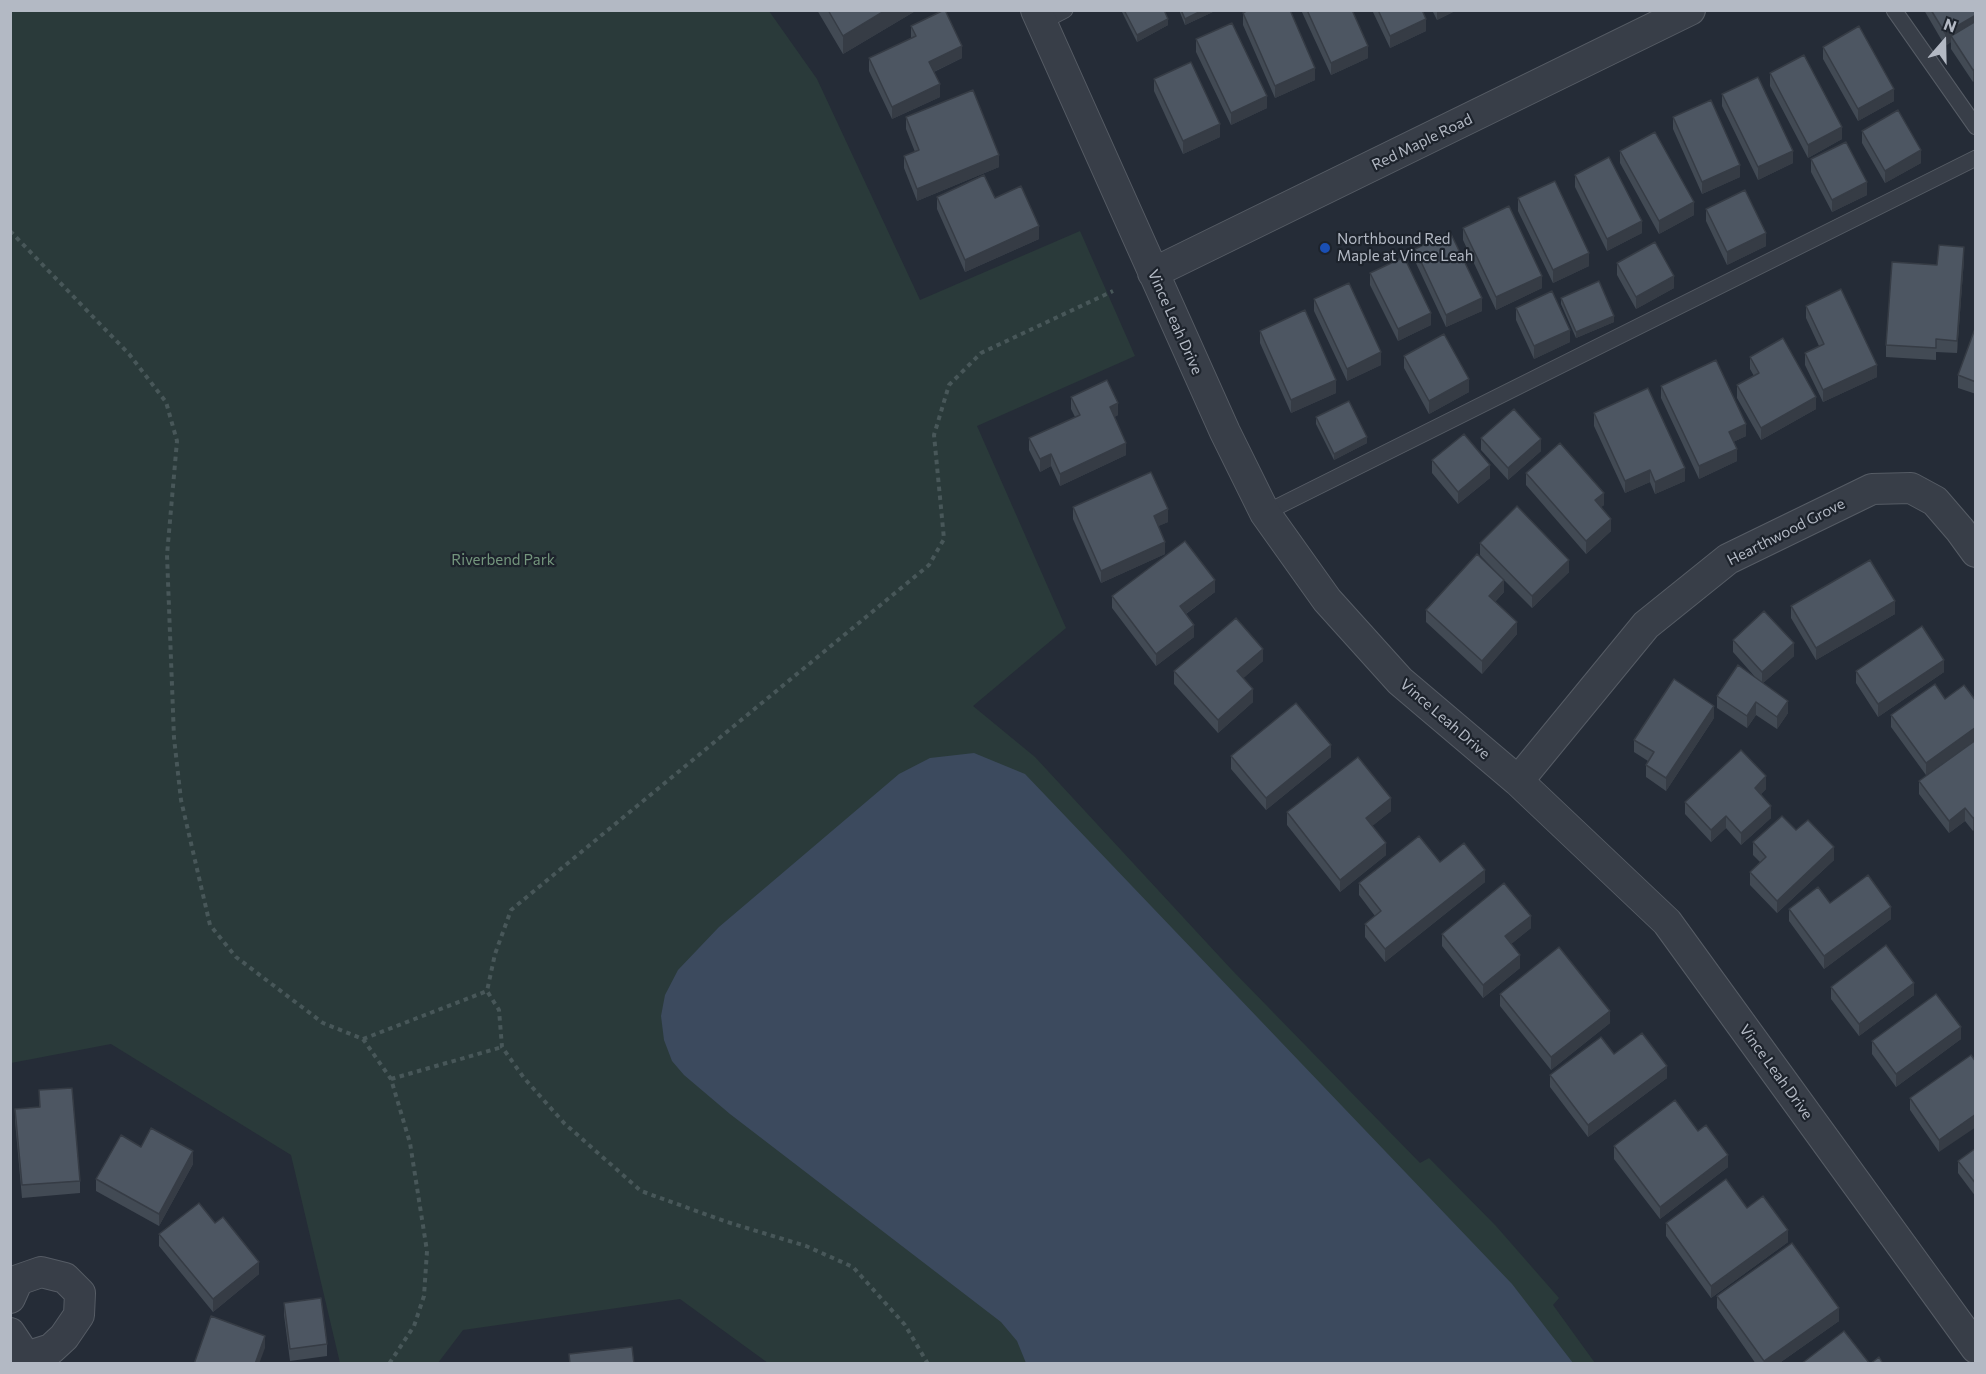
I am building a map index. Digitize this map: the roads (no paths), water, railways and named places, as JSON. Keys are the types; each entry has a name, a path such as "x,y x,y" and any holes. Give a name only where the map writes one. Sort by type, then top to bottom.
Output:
{"street":[{"name":"Red Maple Road","path":"1153,273 1690,10"},
{"name":"Vince Leah Drive","path":"1048,14 1153,273 1225,432 1265,513 1327,600 1400,681 1518,781 1667,922 1976,1348"},
{"name":"Hearthwood Grove","path":"1518,781 1646,625 1728,560 1872,489 1911,488 1935,501 1976,552"},
{"path":"10,1298 18,1280 41,1272 65,1278 80,1293 79,1315 64,1337 51,1349 20,1351"}],"lane":[{"path":"1894,10 1976,127"},
{"path":"1265,513 1976,158"}],"water":[{"path":"974,753 1025,774 1512,1284 1573,1363 1026,1363 1017,1341 1001,1322 730,1114 684,1075 672,1061 664,1040 661,1016 665,995 678,970 719,927 899,774 930,758"}],"place":[{"name":"Northbound Red Maple at Vince Leah","path":"1325,248"}],"park label":[{"name":"Riverbend Park","path":"503,560"}]}
